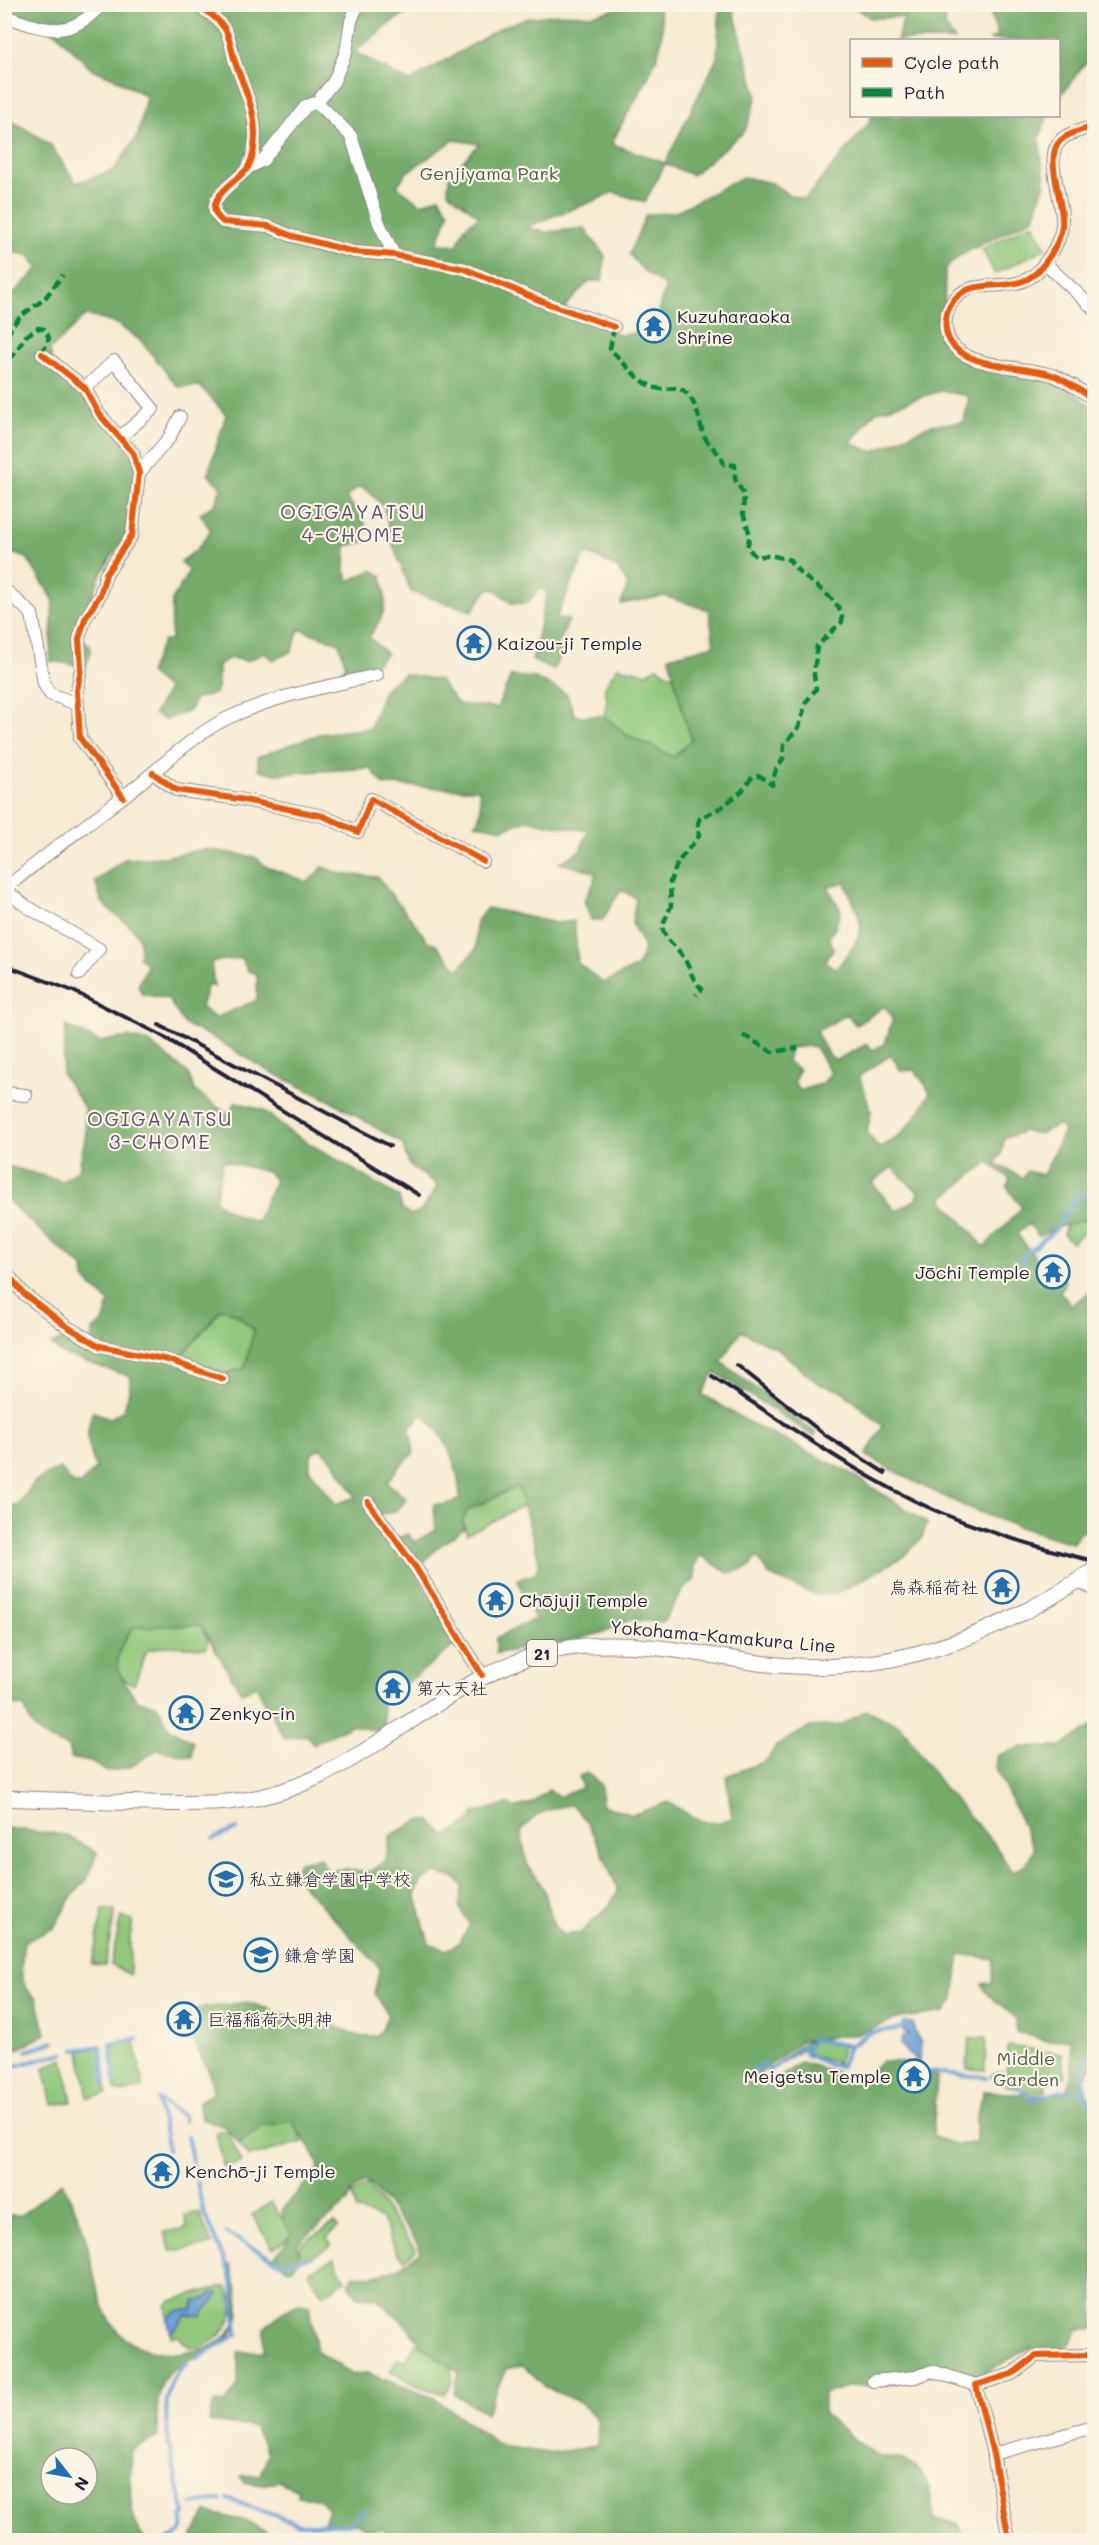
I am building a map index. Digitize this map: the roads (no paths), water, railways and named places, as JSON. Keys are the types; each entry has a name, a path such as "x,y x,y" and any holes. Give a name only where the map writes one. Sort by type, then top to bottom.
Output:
{"main road":[{"name":"Yokohama-Kamakura Line","path":"4,1798 202,1805 251,1801 298,1785 326,1772 409,1724 482,1675 536,1654 583,1646 614,1645 670,1648 754,1662 815,1666 850,1665 928,1650 981,1634 1032,1609 1095,1570"}],"street":[{"path":"4,16 26,25 57,31 75,26 102,4"},
{"path":"195,4 212,15 226,30 251,101 254,148 248,168"},
{"path":"358,4 351,21 346,52 334,81 317,102 306,106 263,160 248,168 226,186 214,206 215,214 223,222 268,226 292,236 354,252 394,255 465,269 546,303 614,327"},
{"path":"317,102 351,136 379,223 394,255"},
{"path":"1095,126 1067,136 1055,148 1053,160 1062,216 1061,231 1045,263 1024,281 970,288 961,292 946,313 948,338 955,348 976,361 1056,376 1095,399"},
{"path":"1045,263 1095,309"},
{"path":"42,354 85,388 99,414 121,436 133,453 139,472 132,535 106,574 100,595 82,626 77,704 80,738 123,797"},
{"path":"85,388 114,361 153,408 121,436"},
{"path":"139,472 169,438 180,417"},
{"path":"4,589 32,614 44,684 50,694 77,704"},
{"path":"79,974 99,949 26,906 5,890 47,852 123,797 192,741 240,713 377,675"},
{"path":"153,773 176,790 239,799 323,816 358,832 371,799 483,861"},
{"path":"4,1093 26,1095"},
{"path":"4,1270 24,1294 66,1326 100,1346 168,1360 223,1379"},
{"path":"368,1502 416,1568 482,1675"},
{"path":"1078,1581 1095,1589"},
{"path":"873,2381 916,2377 932,2371 976,2385 1012,2374 1036,2356 1095,2355"},
{"path":"976,2385 993,2454 1009,2541"},
{"path":"993,2454 1095,2427"}],"water":[{"path":"904,2022 913,2023 915,2033 921,2042 919,2062 907,2053 901,2044 903,2036 909,2034 903,2031"},
{"path":"214,2292 218,2293 217,2297 202,2317 186,2315 171,2334 167,2319 170,2316 178,2311 192,2310 194,2301 207,2298"}],"waterway":[{"path":"1024,1265 1022,1257 1056,1229 1066,1211 1079,1197 1094,1190"},
{"path":"213,1839 237,1829"},
{"path":"751,2081 755,2070 763,2064 769,2071 803,2046 808,2047 805,2054 830,2065 841,2066 849,2046 864,2036 904,2026"},
{"path":"115,2081 111,2044 137,2039"},
{"path":"808,2047 812,2039 849,2046"},
{"path":"27,2051 54,2042"},
{"path":"75,2050 101,2046 105,2083"},
{"path":"1094,2051 1089,2053 1083,2075 1086,2096 1094,2110"},
{"path":"4,2069 64,2053"},
{"path":"926,2072 986,2077"},
{"path":"992,2076 1001,2073 1032,2099 1071,2090 1085,2095"},
{"path":"158,2100 168,2150"},
{"path":"159,2100 183,2116 184,2121"},
{"path":"187,2136 196,2178"},
{"path":"197,2182 203,2211 232,2277 237,2334 197,2358"},
{"path":"226,2233 280,2263 312,2257"},
{"path":"167,2540 180,2532 182,2517 185,2514 171,2457 166,2413 168,2392 175,2376 187,2364"},
{"path":"228,2499 299,2524 347,2524 365,2510"},
{"path":"192,2504 222,2500"}],"railway":[{"path":"4,965 73,991 159,1034 419,1195"},
{"path":"159,1025 390,1146"},
{"path":"737,1365 825,1435 885,1473"},
{"path":"712,1376 821,1447 905,1496 934,1510 993,1532 1094,1561"}],"place":[{"name":"Kuzuharaoka Shrine","path":"654,326"},
{"name":"Kaizou-ji Temple","path":"474,643"},
{"name":"Jōchi Temple","path":"1053,1272"},
{"name":"烏森稲荷社","path":"1002,1587"},
{"name":"Chōjuji Temple","path":"496,1600"},
{"name":"第六天社","path":"393,1688"},
{"name":"Zenkyo-in","path":"186,1713"},
{"name":"私立鎌倉学園中学校","path":"226,1879"},
{"name":"鎌倉学園","path":"261,1955"},
{"name":"巨福稲荷大明神","path":"184,2019"},
{"name":"Meigetsu Temple","path":"914,2076"},
{"name":"Kenchō-ji Temple","path":"162,2171"}],"district":[{"name":"OGIGAYATSU 4-CHOME","path":"353,522"},
{"name":"OGIGAYATSU 3-CHOME","path":"160,1130"}],"park label":[{"name":"Genjiyama Park","path":"489,173"},
{"name":"Middle Garden","path":"1026,2068"}]}
